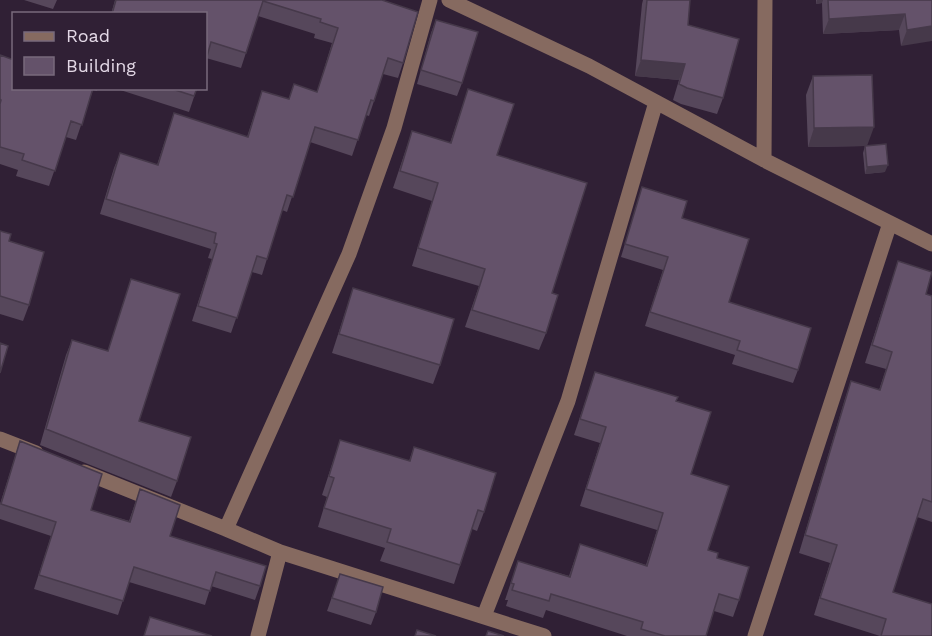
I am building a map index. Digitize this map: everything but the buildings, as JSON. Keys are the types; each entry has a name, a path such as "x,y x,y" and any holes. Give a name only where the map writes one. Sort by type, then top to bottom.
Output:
{"street":[{"path":"226,529 350,254 394,128 430,0"},
{"path":"449,0 589,66 764,160 932,244"},
{"path":"764,160 765,0"},
{"path":"484,616 568,401 656,102"},
{"path":"755,636 890,223"},
{"path":"0,439 280,552 544,636"},
{"path":"258,636 280,552"}]}
